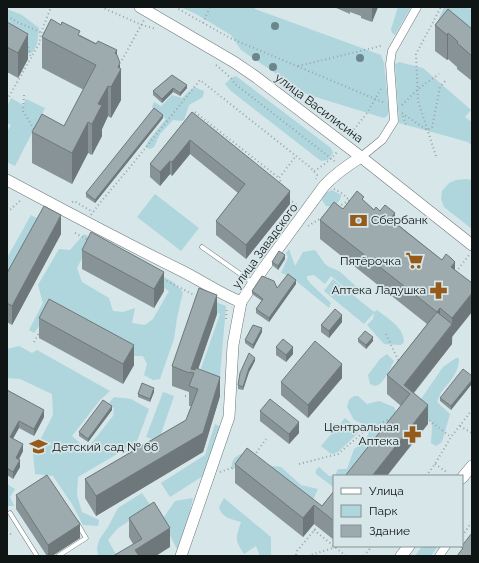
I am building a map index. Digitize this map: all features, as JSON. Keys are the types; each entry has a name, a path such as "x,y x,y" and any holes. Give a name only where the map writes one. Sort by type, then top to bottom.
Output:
{"street":[{"name":"улица Василисина","path":"140,7 234,62 290,102 362,157 472,245"},
{"path":"362,157 382,140 394,121 390,64 392,51 417,7"},
{"name":"улица Завадского","path":"181,556 228,417 233,345 241,302 282,242 324,186 344,168 362,157"},
{"path":"7,180 184,272 229,298 241,302"},
{"path":"463,477 472,466"},
{"path":"401,556 408,547"},
{"path":"439,556 445,547"}],"lane":[{"path":"202,247 253,283"},
{"path":"10,513 37,556"},
{"path":"58,556 86,538 74,517"}],"path":[{"path":"7,100 39,44 41,33 51,7"},
{"path":"101,7 160,31"},
{"path":"175,7 230,38 393,106"},
{"path":"203,23 210,7"},
{"path":"436,156 418,101 416,54 441,7"},
{"path":"7,16 46,35"},
{"path":"19,23 21,30"},
{"path":"122,60 142,24"},
{"path":"26,43 31,57"},
{"path":"297,66 381,46"},
{"path":"211,62 218,66 235,84 344,168"},
{"path":"427,130 398,110 418,89 439,74"},
{"path":"367,113 386,81 391,77"},
{"path":"87,222 99,204 200,80 310,167 317,175 315,184"},
{"path":"427,130 432,128 440,87 446,80"},
{"path":"24,95 24,111 37,133"},
{"path":"195,112 279,178 282,185"},
{"path":"402,113 406,125"},
{"path":"279,178 296,156"},
{"path":"7,208 10,210 23,199"},
{"path":"288,199 294,203"},
{"path":"336,208 349,200 355,201"},
{"path":"312,223 323,217"},
{"path":"75,233 96,244"},
{"path":"454,275 472,251"},
{"path":"159,277 194,295"},
{"path":"34,342 42,329"},
{"path":"386,334 399,362"},
{"path":"185,396 190,396 192,392"},
{"path":"427,475 451,436 472,410"},
{"path":"299,464 338,454 366,430 398,415"},
{"path":"423,415 451,436"},
{"path":"459,426 472,433"},
{"path":"254,456 266,439"},
{"path":"435,464 448,473"},
{"path":"207,480 221,471 239,466"},
{"path":"463,535 472,522"},
{"path":"299,556 295,555 297,551 317,526"},
{"path":"314,530 333,546"},
{"path":"7,531 13,536"},
{"path":"364,556 371,547"},
{"path":"308,556 336,548 346,556"}],"green space":[{"path":"181,7 255,7 255,9 381,55 384,63 389,111 388,115 384,118 306,94 241,50 231,35 196,14"},
{"path":"398,7 411,7 395,35 392,33 391,29"},
{"path":"444,7 468,7 472,10 472,40 436,25"},
{"path":"7,9 22,15 39,28 37,44 33,52 28,54 7,42"},
{"path":"399,62 423,68 471,110 465,117 472,122 472,146 468,142 399,123 395,64"},
{"path":"236,76 331,148 333,153 328,160 321,161 231,91 225,84 231,78"},
{"path":"194,87 204,91 203,97 189,105 184,120 173,120 160,134 154,147 150,149 145,147 166,119 152,107 154,102 161,106 172,95 182,98"},
{"path":"11,98 23,105 26,99 45,108 15,166 7,162 7,132 11,125 7,123 7,106"},
{"path":"456,180 472,180 472,229 444,207 441,199 442,191 449,183"},
{"path":"332,190 341,195 341,198 336,204 326,206 322,200 325,193"},
{"path":"155,194 199,228 181,251 137,217"},
{"path":"31,215 42,221 7,286 7,258"},
{"path":"84,234 127,258 88,247 77,268 82,282 109,298 113,311 123,312 135,308 132,323 145,325 153,319 169,291 151,280 137,262 173,282 183,292 174,339 160,379 153,380 144,375 147,364 143,356 126,356 49,313 34,333 29,330 43,303 38,285 59,249 70,250"},
{"path":"289,249 295,266 303,252 315,250 325,264 339,271 358,288 360,292 359,294 353,294 331,276 325,284 314,275 307,276 307,279 311,284 331,303 329,308 290,276 281,273 288,257 286,253"},
{"path":"333,279 374,312 377,310 394,323 401,332 404,342 401,345 384,344 367,325 373,319 374,313 364,324 324,291"},
{"path":"196,294 226,306 219,387 197,380 220,314 193,305"},
{"path":"19,346 32,353 37,350 110,391 100,400 72,436 87,449 113,416 114,409 109,403 114,397 131,399 149,409 136,444 78,477 77,495 82,512 99,520 98,526 83,525 72,504 53,476 35,474 33,454 53,415 52,394 20,379 7,378 7,349"},
{"path":"387,354 394,361 389,372 378,385 375,386 370,384 368,375 380,359"},
{"path":"456,358 459,358 458,368 452,379 441,393 437,402 450,414 442,442 436,446 431,443 431,422 421,413 418,407 421,399 443,367"},
{"path":"163,392 174,396 160,437 155,440 146,437"},
{"path":"354,396 358,396 367,404 379,401 394,407 399,417 352,475 335,475 338,469 347,469 354,449 365,441 370,430 369,427 354,420 347,407 349,400"},
{"path":"345,418 360,431 338,452 331,454 321,446"},
{"path":"215,424 222,428 206,474 170,497 161,483 205,455"},
{"path":"243,453 265,465 281,467 301,485 318,489 313,500 241,463 232,470 234,459"},
{"path":"319,467 329,476 333,476 333,486 316,474 316,470"},
{"path":"7,484 15,489 10,497 14,506 7,506"},
{"path":"142,493 151,506 117,529 108,540 117,556 98,556 97,548 99,540 118,508"},
{"path":"193,498 186,529 178,551 162,520 175,501"},
{"path":"224,498 271,537 271,556 260,556 256,546 244,554 237,542 241,522 227,518 220,511 219,507"},
{"path":"421,547 437,547 431,556 415,556"}],"building":[{"path":"448,9 472,29 472,56 457,43 458,42 454,38 448,33 447,35 435,25"},
{"path":"51,19 61,25 62,22 80,31 78,35 96,44 98,41 117,50 115,53 120,63 118,67 121,69 111,87 108,86 98,104 102,105 92,124 88,122 72,153 32,132 42,114 64,126 96,65 42,37"},
{"path":"7,22 28,34 18,53 7,47"},
{"path":"172,75 187,85 180,93 173,88 162,99 153,91"},
{"path":"154,108 163,115 95,200 86,193"},
{"path":"192,112 290,191 246,245 216,221 245,184 190,140 172,162 170,161 160,172 150,164"},
{"path":"357,191 364,197 362,199 374,210 376,207 380,211 385,205 395,213 390,219 442,260 446,254 455,262 451,267 472,283 472,293 452,318 440,308 437,312 320,220 334,202 343,209"},
{"path":"44,206 61,215 12,306 7,303 7,273"},
{"path":"91,232 164,272 154,289 82,250"},
{"path":"279,251 285,255 278,266 272,262"},
{"path":"288,274 296,280 269,318 256,309 263,299 252,291 262,276 274,281 277,288"},
{"path":"199,288 217,295 191,369 195,370 196,368 220,377 203,433 96,496 85,479 186,420 198,389 189,386 194,373 189,373 172,366"},
{"path":"49,299 134,345 123,364 39,318"},
{"path":"335,309 342,315 329,331 321,325"},
{"path":"437,312 452,324 404,385 428,405 373,475 346,475 410,394 387,375"},
{"path":"253,325 262,328 253,345 245,340"},
{"path":"365,331 373,337 366,345 358,339"},
{"path":"283,339 293,347 286,355 276,347"},
{"path":"315,341 342,364 308,405 281,382"},
{"path":"249,353 255,358 249,368 243,387 238,385 240,373"},
{"path":"463,369 472,376 472,380 451,406 440,398"},
{"path":"142,383 154,388 150,399 138,394"},
{"name":"Детский сад № 66","path":"7,390 44,410 34,429 19,421 10,437 23,444 16,458 20,460 13,472 7,468"},
{"path":"270,399 299,422 289,434 260,411"},
{"path":"103,400 112,406 88,439 79,432"},
{"path":"247,448 322,506 333,492 333,520 314,505 303,518 235,464"},
{"path":"47,475 80,524 48,545 16,495"},
{"path":"154,502 170,528 135,550 139,556 113,556 142,539 129,518"},
{"path":"472,533 472,556 457,556 463,548 461,547 463,547 463,544"}],"place":[{"name":"Сбербанк","path":"358,220"},
{"name":"Пятёрочка","path":"414,261"},
{"name":"Аптека Ладушка","path":"439,290"},
{"name":"Центральная Аптека","path":"412,434"},
{"name":"Детский сад № 66","path":"39,447"}]}
